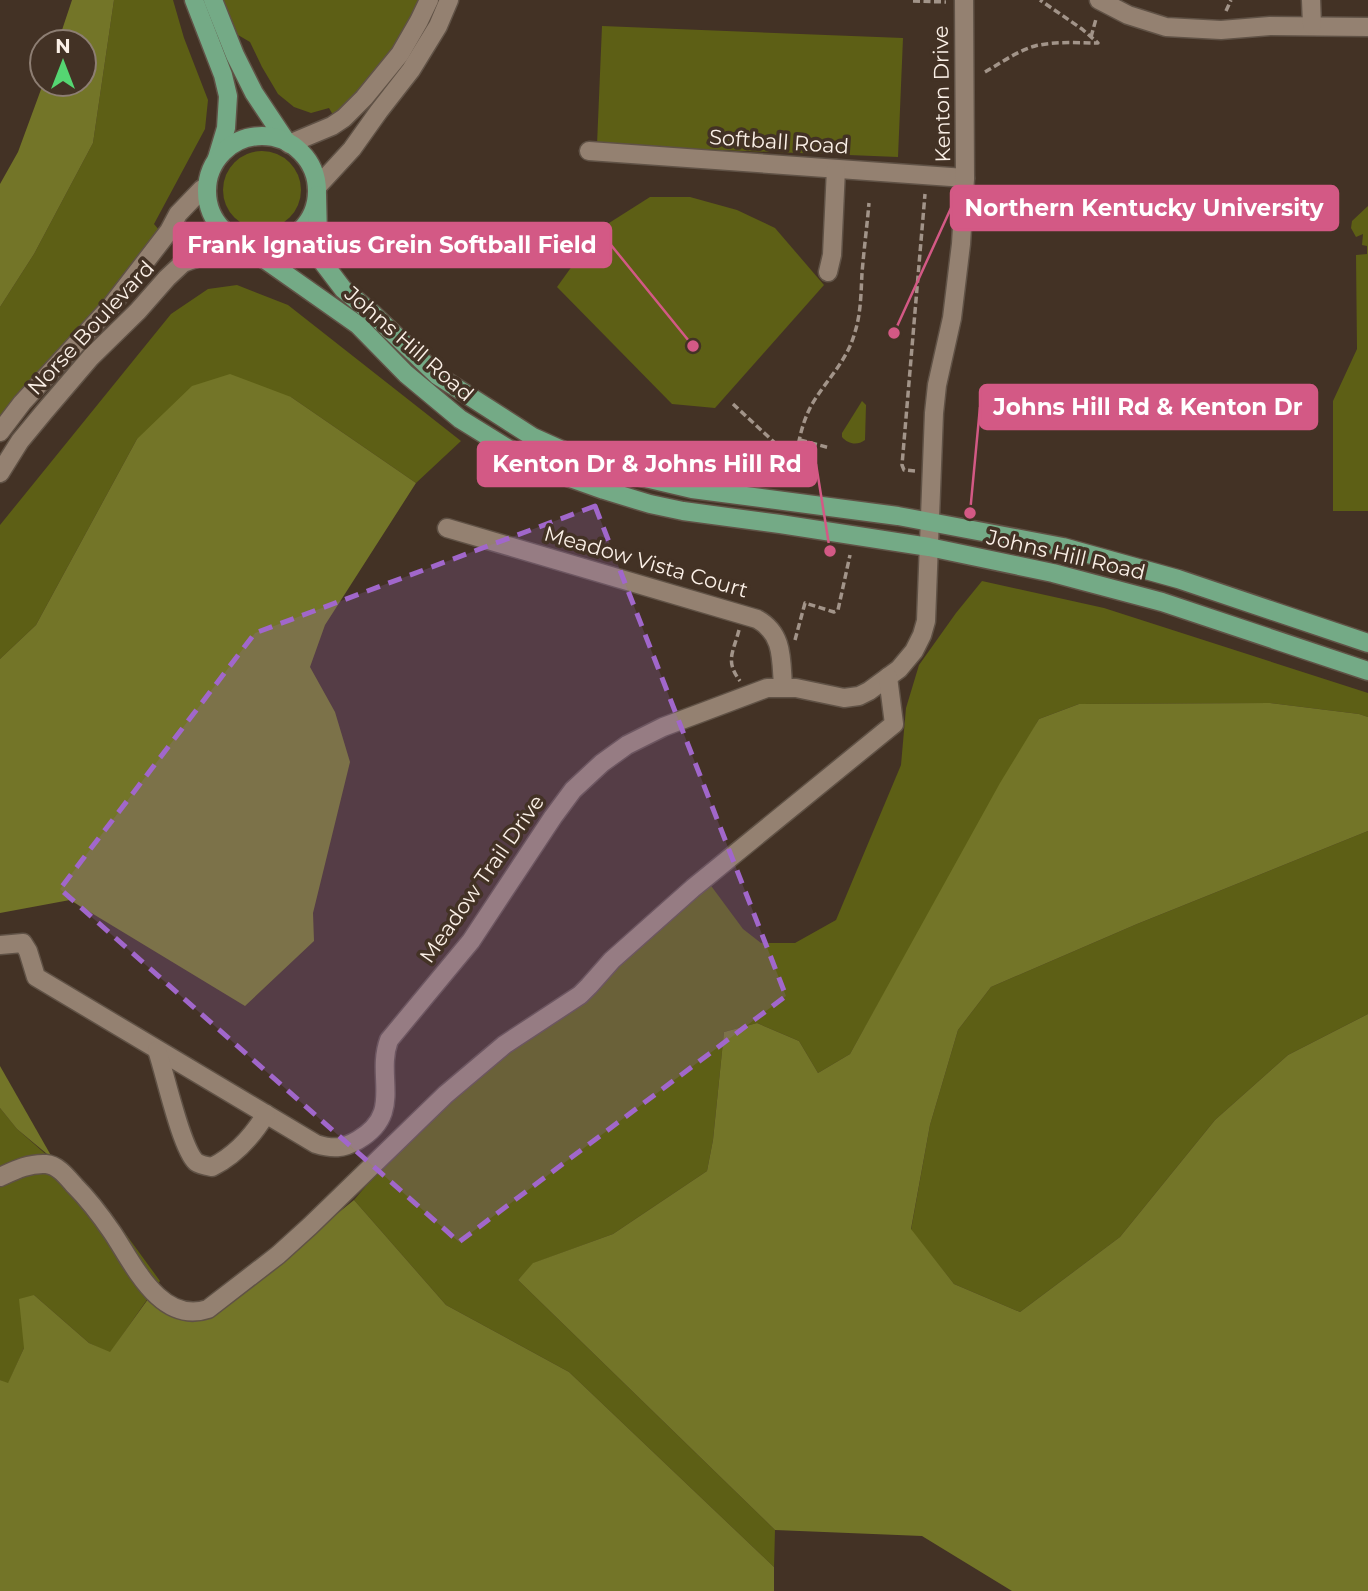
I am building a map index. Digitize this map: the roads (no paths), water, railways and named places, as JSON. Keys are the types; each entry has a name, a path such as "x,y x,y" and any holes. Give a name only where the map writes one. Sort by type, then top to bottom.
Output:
{"main road":[{"path":"194,0 223,75 228,96 226,128 207,187 208,204 215,220 226,233 239,241 266,246 291,238 304,227 314,212 316,178 310,163 287,143 271,137 239,141 226,150 216,162"},
{"path":"213,0 254,93 287,143"},
{"name":"Johns Hill Road","path":"317,191 320,253 324,264 343,289 438,376 533,438 582,459 661,483 856,509 1063,547 1192,583 1368,643"},
{"name":"Johns Hill Road","path":"239,241 358,325 406,374 460,419 507,448 562,475 616,494 684,511 929,547 1054,573 1119,589 1368,671"}],"street":[{"path":"287,143 344,118 364,98 400,54 429,0"},
{"path":"317,191 411,70 438,26 449,0"},
{"path":"1099,0 1128,15 1166,27 1221,30 1312,25 1368,27"},
{"path":"1311,0 1312,25"},
{"name":"Kenton Drive","path":"930,522 934,413 957,286 965,178 958,1"},
{"name":"Softball Road","path":"589,151 965,178"},
{"path":"828,271 832,255 836,169"},
{"name":"Norse Boulevard","path":"0,432 22,403 112,305 169,231 178,214 207,187"},
{"name":"Norse Boulevard","path":"0,472 20,441 91,357 167,278 183,263 239,241"},
{"name":"Meadow Trail Drive","path":"0,946 23,943 36,977 316,1144 330,1149 351,1145 376,1127 382,1115 386,1100 384,1060 389,1040 471,941 552,817 573,790 602,763 627,745 663,727 767,688 813,690 844,698 859,696 899,669 914,651 926,621 930,522"},
{"name":"Meadow Vista Court","path":"447,528 744,615 766,624 778,640 783,687"},
{"path":"0,1177 23,1166 47,1164 58,1169 85,1196 123,1252 159,1297 176,1309 208,1309 302,1233 446,1094 504,1045 580,995 612,960 693,888 894,724 888,677"},
{"path":"157,1050 181,1132 198,1164 212,1167 225,1161 249,1138 266,1114"}],"place":[{"name":"Northern Kentucky University","path":"894,333"},
{"name":"Frank Ignatius Grein Softball Field","path":"693,346"},
{"name":"Johns Hill Rd & Kenton Dr","path":"970,513"},
{"name":"Kenton Dr & Johns Hill Rd","path":"830,551"}]}
